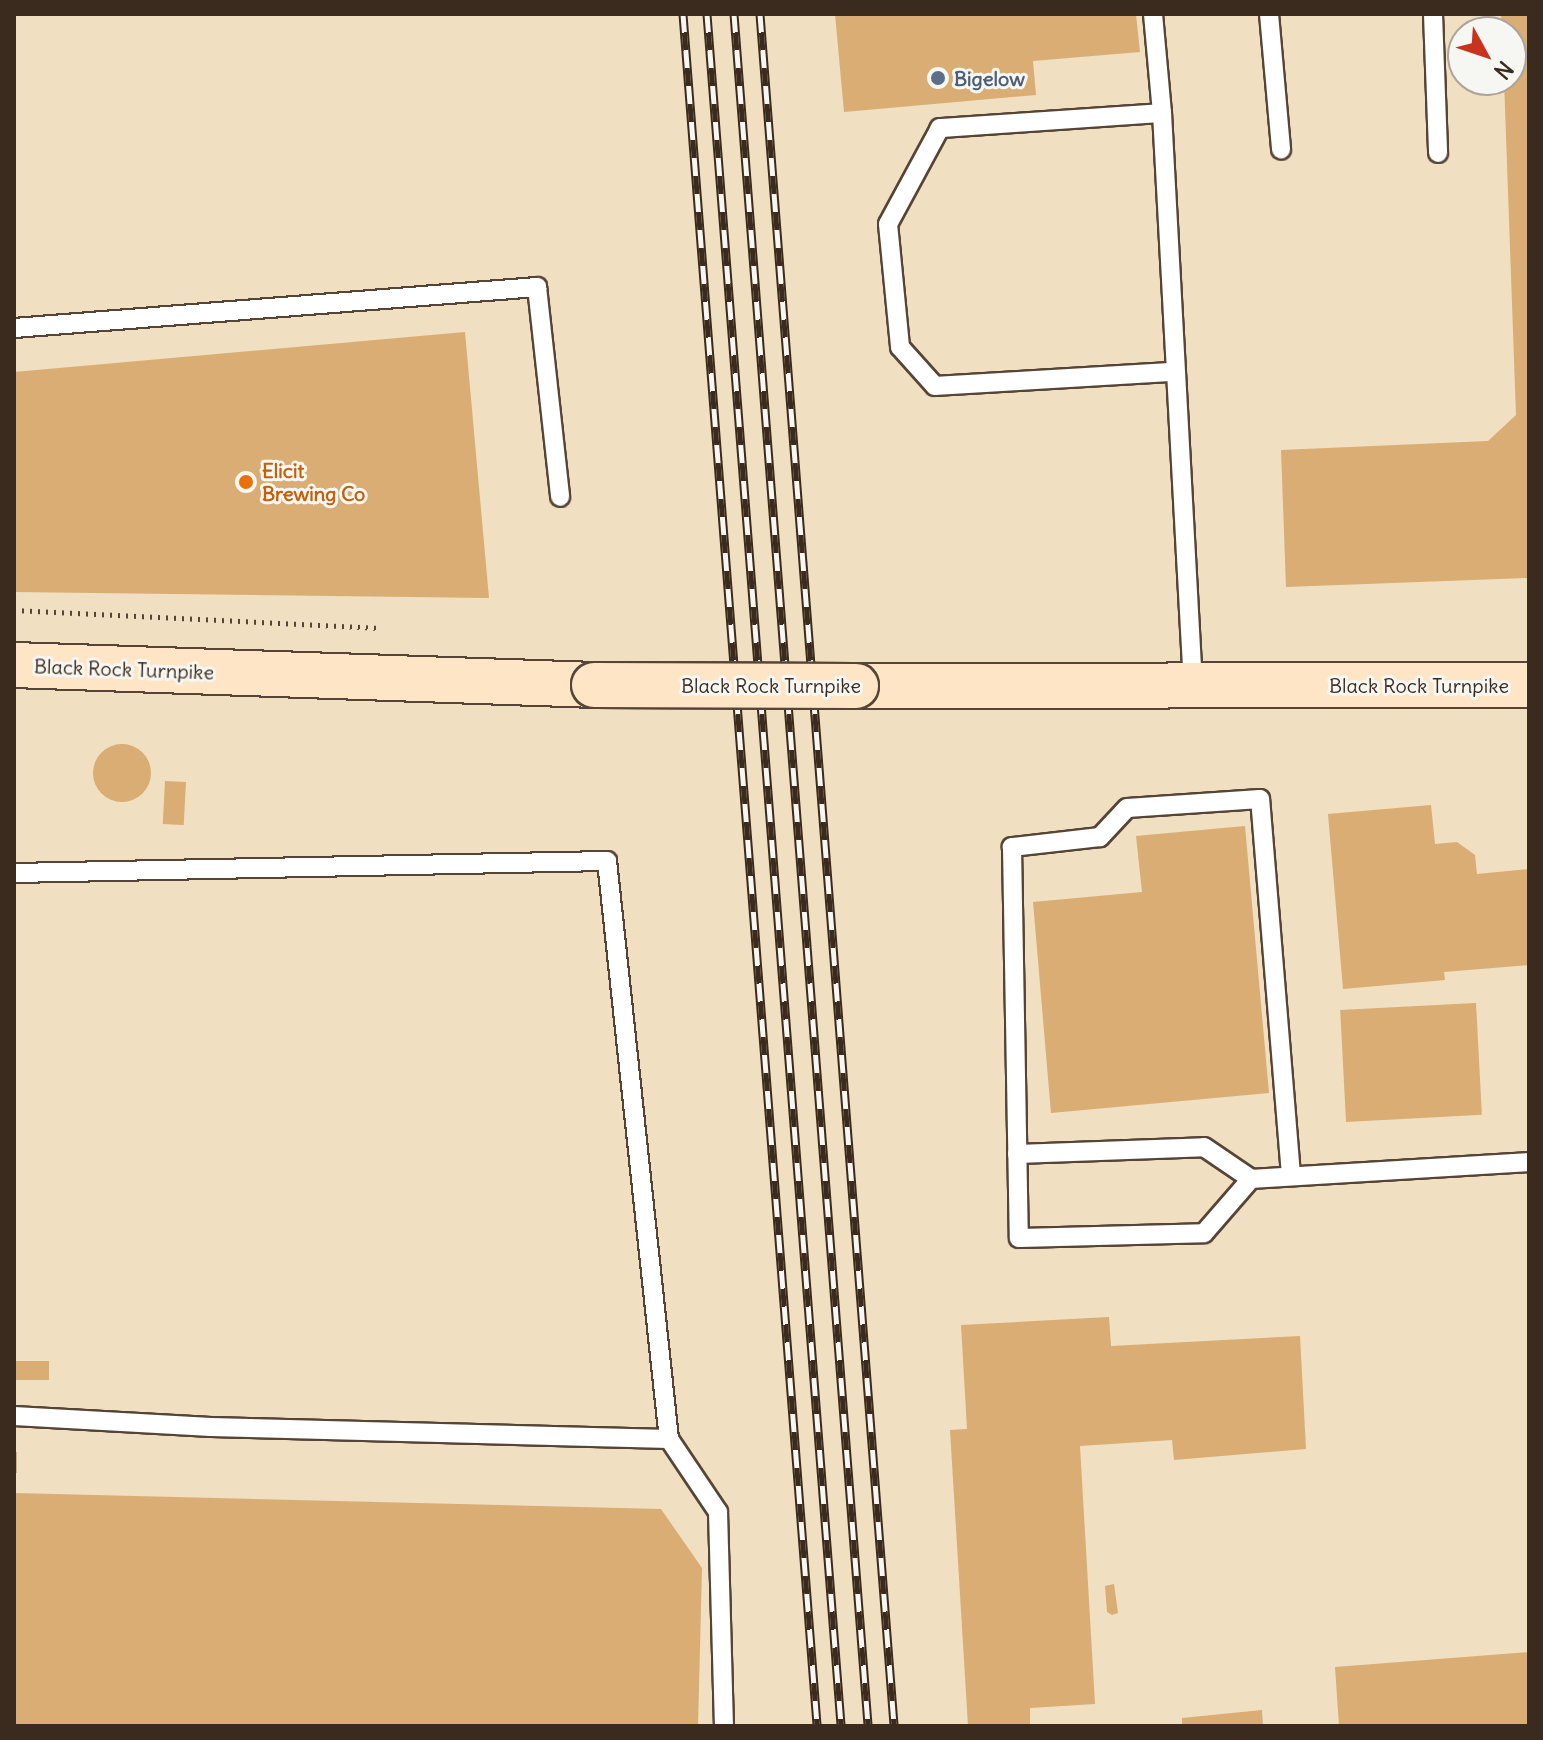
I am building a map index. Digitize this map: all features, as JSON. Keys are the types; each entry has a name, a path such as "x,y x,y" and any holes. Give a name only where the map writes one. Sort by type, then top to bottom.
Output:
{"main road":[{"name":"Black Rock Turnpike","path":"14,665 594,685 1529,685"}],"lane":[{"path":"1153,14 1162,113 1193,685"},
{"path":"1269,14 1281,149"},
{"path":"1433,14 1438,153"},
{"path":"1162,113 940,128 888,224 900,347 935,386 1174,372"},
{"path":"14,328 537,287 560,497"},
{"path":"1251,1179 1204,1233 1019,1238 1012,847 1100,837 1127,808 1260,799 1291,1175"},
{"path":"14,873 607,861 669,1439 718,1512 724,1726"},
{"path":"1017,1154 1204,1147 1251,1179 1529,1162"},
{"path":"14,1416 211,1427 669,1439"}],"path":[{"path":"14,610 389,628"}],"building":[{"name":"Bigelow","path":"835,14 1136,14 1140,52 1033,61 1036,95 844,112"},
{"path":"1529,14 1529,578 1286,587 1281,450 1488,441 1516,415 1505,96 1527,96 1527,16 1501,16"},
{"name":"Elicit Brewing Co","path":"465,332 489,598 14,592 14,372"},
{"path":"122,744 142,753 151,773 142,793 122,802 102,793 93,773 102,753"},
{"path":"165,781 186,782 184,825 163,824"},
{"path":"1431,805 1435,844 1457,842 1475,855 1477,874 1529,869 1529,965 1444,972 1445,980 1343,989 1328,814"},
{"path":"1245,826 1269,1093 1051,1113 1033,902 1142,892 1136,836"},
{"path":"1476,1003 1482,1115 1346,1122 1340,1010"},
{"path":"1109,1317 1111,1346 1300,1336 1306,1449 1174,1460 1172,1440 1080,1446 1095,1704 1030,1708 1030,1726 968,1726 950,1430 967,1429 961,1325"},
{"path":"14,1361 49,1361 49,1380 14,1380"},
{"path":"14,1452 17,1452 17,1473 14,1473"},
{"path":"14,1493 661,1509 702,1568 698,1726 14,1726"},
{"path":"1114,1584 1118,1613 1112,1615 1107,1612 1105,1586"},
{"path":"1529,1652 1529,1726 1339,1726 1335,1667"},
{"path":"1262,1710 1263,1726 1182,1726 1182,1718"}],"railway":[{"path":"683,14 817,1726"},
{"path":"707,14 841,1726"},
{"path":"734,14 868,1726"},
{"path":"760,14 894,1726"}],"place":[{"name":"Bigelow","path":"938,78"},
{"name":"Elicit Brewing Co","path":"246,482"}]}
